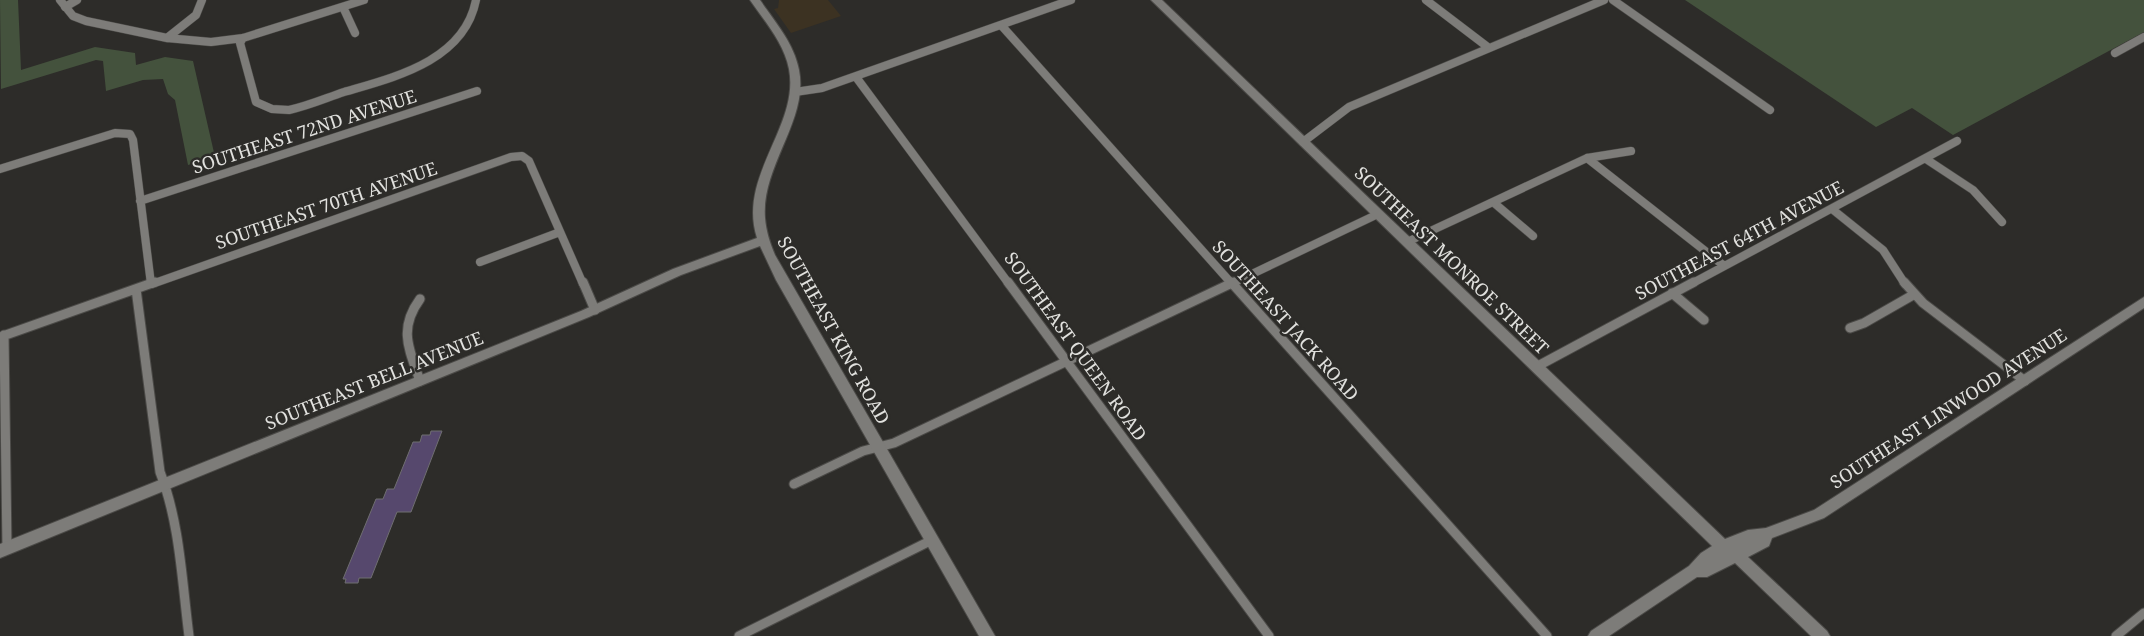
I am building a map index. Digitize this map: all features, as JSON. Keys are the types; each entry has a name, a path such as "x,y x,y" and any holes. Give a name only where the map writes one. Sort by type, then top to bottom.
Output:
{"main road":[{"name":"SOUTHEAST KING ROAD","path":"755,0 784,42 795,72 795,92 762,188 758,217 762,240 769,258 987,636"},
{"name":"SOUTHEAST MONROE STREET","path":"1156,0 1536,367 1729,551 1822,636"},
{"name":"SOUTHEAST BELL AVENUE","path":"3,549 595,310 677,272 762,240"},
{"name":"SOUTHEAST LINWOOD AVENUE","path":"1596,636 1694,571 1707,570 1729,551 1764,541 1766,534 1819,514 2144,302"}],"street":[{"path":"60,0 73,16 86,21 167,38 211,42 243,38 364,0"},
{"path":"65,7 77,0"},
{"path":"167,38 196,14 202,0"},
{"path":"243,38 240,43 256,102 265,108 288,110 396,76 427,61 454,41 468,25 475,9 476,0"},
{"path":"795,92 816,90 856,77 1071,0"},
{"path":"1426,0 1489,48"},
{"path":"1303,142 1314,136 1341,111 1604,0"},
{"path":"1614,0 1770,110"},
{"path":"343,7 355,33"},
{"name":"SOUTHEAST JACK ROAD","path":"1002,25 1547,636"},
{"path":"2115,53 2144,37"},
{"name":"SOUTHEAST QUEEN ROAD","path":"856,77 1067,360 1269,636"},
{"name":"SOUTHEAST 72ND AVENUE","path":"140,201 477,91"},
{"path":"0,168 111,134 126,133 133,140 151,284"},
{"name":"SOUTHEAST 64TH AVENUE","path":"1536,367 1723,265 1739,260 1957,141"},
{"path":"1407,242 1587,158 1631,151"},
{"name":"SOUTHEAST 70TH AVENUE","path":"2,336 511,157 522,156 529,161 560,232"},
{"path":"1587,158 1723,265"},
{"path":"1926,159 1973,190 2002,222"},
{"path":"1493,202 1533,236"},
{"path":"1832,209 1882,250 1913,294 2025,381"},
{"path":"794,484 863,451 894,443 1378,214"},
{"path":"480,262 560,232 595,310"},
{"path":"136,289 160,472 165,484 175,527 189,636"},
{"path":"1672,293 1704,320"},
{"path":"1850,328 1864,323 1913,294"},
{"path":"420,299 410,310 406,329 420,381"},
{"path":"2,336 3,549"},
{"path":"739,636 932,540"},
{"path":"2116,636 2144,613"}],"shaded area":[{"path":"779,0 828,0 841,16 791,33 774,9 778,8"}],"green space":[{"path":"0,0 18,0 21,70 95,47 135,53 136,65 165,57 193,61 215,157 188,165 175,100 168,94 163,79 143,80 106,91 103,61 96,60 1,89"},
{"path":"1685,0 2144,0 2144,32 1953,135 1912,108 1876,127"}],"building":[{"path":"431,431 442,431 411,512 397,512 371,578 359,578 358,583 345,583 346,579 343,579 376,499 383,499 387,489 394,489 413,442 420,442 422,435 430,435"}]}
